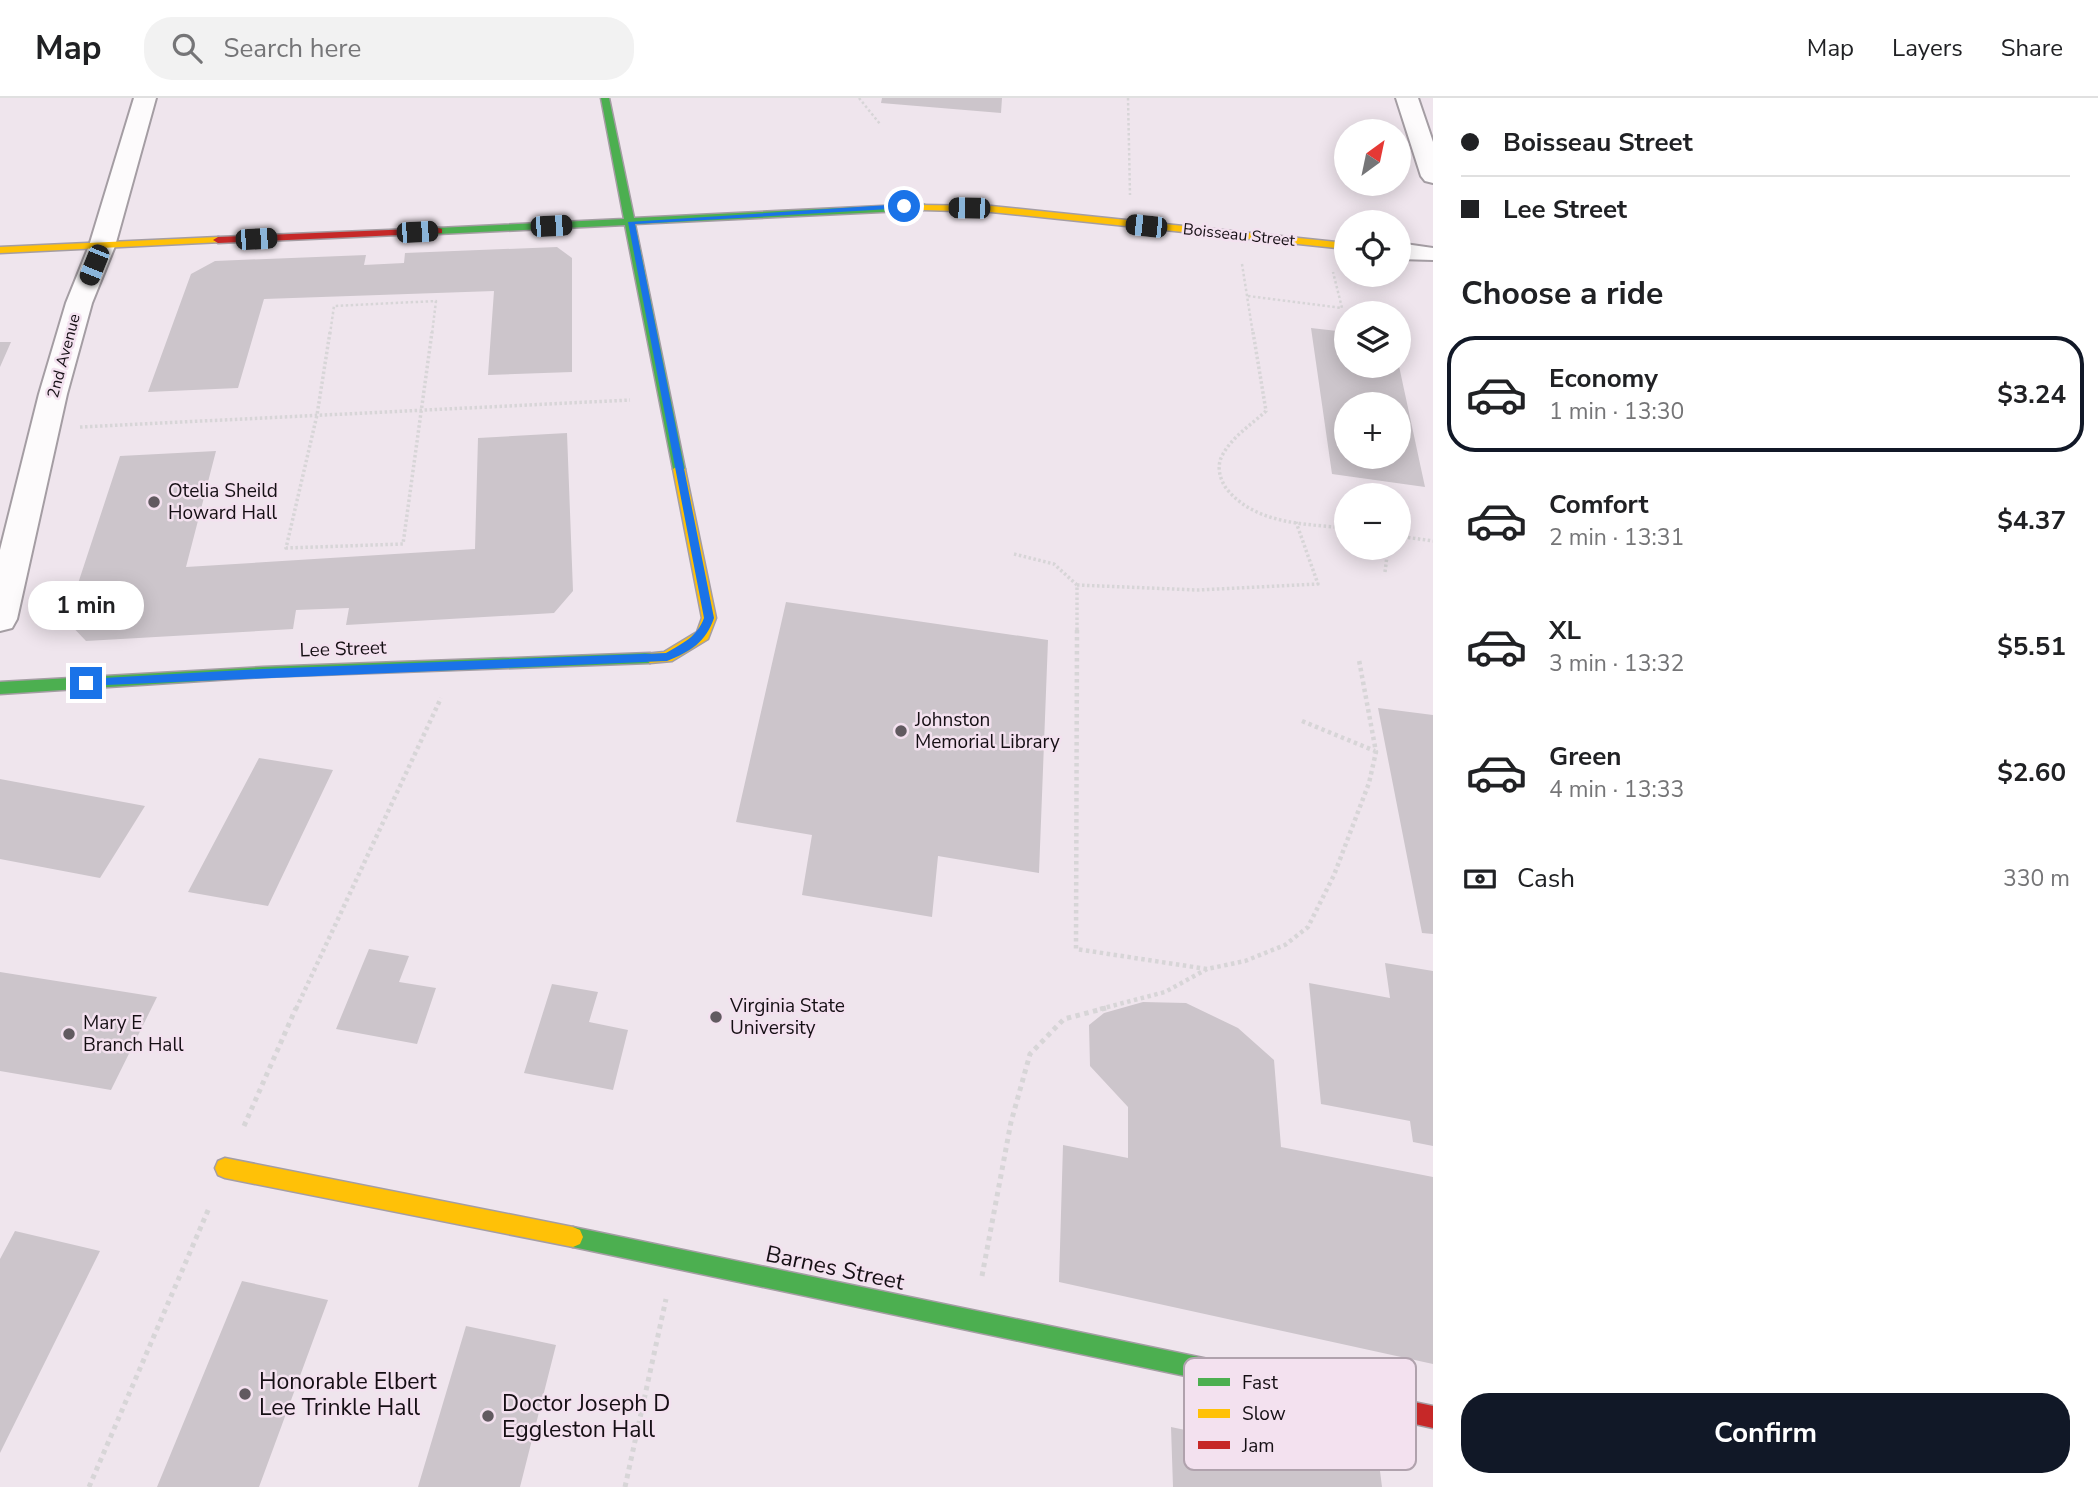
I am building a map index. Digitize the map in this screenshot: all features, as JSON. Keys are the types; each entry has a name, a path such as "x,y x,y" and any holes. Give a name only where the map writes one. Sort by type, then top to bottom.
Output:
{"street":[{"name":"2nd Avenue","path":"0,619 56,384 79,303 102,246 145,98"},
{"path":"605,98 631,222"},
{"path":"1407,98 1433,176"},
{"name":"Boisseau Street","path":"0,250 631,222 904,206 991,209 1334,245"},
{"name":"Lee Street","path":"0,688 262,673 667,657 703,635 709,618 631,222"},
{"path":"1411,252 1431,253"},
{"name":"Barnes Street","path":"225,1168 676,1257 1184,1365"}],"path":[{"path":"859,98 880,124"},
{"path":"1128,98 1130,199"},
{"path":"1242,261 1266,411 1224,451 1219,472 1226,489 1242,504 1265,516 1296,523 1334,527"},
{"path":"1248,296 1342,308 1333,270"},
{"path":"436,301 403,544 286,548 317,415 334,306 436,301"},
{"path":"76,428 644,399"},
{"path":"1014,554 1054,564 1077,585 1197,590 1318,584 1296,523"},
{"path":"1411,538 1433,541"},
{"path":"1385,572 1386,560"},
{"path":"1077,585 1076,949 1207,969"},
{"path":"980,1287 1011,1122 1030,1054 1064,1019 1165,992 1207,969 1245,961 1285,945 1308,927 1338,864 1369,783 1376,752 1359,660"},
{"path":"89,1487 317,961 456,666"},
{"path":"1302,721 1337,733 1376,752"},
{"path":"625,1487 676,1257"}],"building":[{"path":"882,98 1002,98 1001,113 881,103"},
{"path":"557,247 572,258 572,372 488,375 494,291 264,299 238,388 148,392 191,274 215,261 366,255 364,265 404,263 405,253"},
{"path":"1311,328 1334,331 1334,378 1402,378 1405,392 1334,392 1334,469 1411,469 1411,422 1425,487 1332,474"},
{"path":"0,342 11,342 0,367"},
{"name":"Otelia Sheild Howard Hall","path":"567,433 573,591 554,613 346,625 349,608 296,610 293,629 86,641 66,620 120,456 216,451 186,567 475,549 478,438"},
{"name":"Johnston Memorial Library","path":"786,602 1048,640 1039,873 938,856 932,917 802,895 812,835 736,822"},
{"path":"1378,708 1433,715 1433,934 1422,933"},
{"path":"259,758 333,770 268,906 188,892"},
{"path":"0,779 145,806 100,878 0,859"},
{"path":"369,949 409,956 399,982 436,988 417,1044 336,1029"},
{"path":"1385,963 1433,971 1433,1146 1413,1142 1410,1121 1321,1104 1309,983 1390,998"},
{"name":"Mary E Branch Hall","path":"0,972 157,997 111,1090 0,1071"},
{"path":"552,984 598,992 589,1022 628,1030 613,1090 524,1073"},
{"path":"1143,1002 1186,1003 1238,1028 1274,1060 1281,1147 1433,1177 1433,1364 1416,1360 1416,1358 1406,1358 1059,1282 1063,1145 1128,1158 1128,1107 1090,1066 1089,1025 1104,1013"},
{"path":"15,1231 100,1251 0,1453 0,1259"},
{"name":"Honorable Elbert Lee Trinkle Hall","path":"242,1281 328,1300 259,1487 157,1487"},
{"name":"Doctor Joseph D Eggleston Hall","path":"466,1326 556,1345 520,1487 418,1487"},
{"path":"1171,1427 1184,1430 1184,1470 1375,1470 1380,1471 1382,1487 1173,1487"}],"traffic: fast":[{"path":"605,98 679,469"},
{"path":"438,231 923,207"},
{"path":"0,688 263,672 650,658"},
{"path":"573,1237 1184,1365"}],"traffic: slow":[{"path":"923,207 991,209 1334,245"},
{"path":"0,250 218,240"},
{"path":"650,658 667,657 703,635 709,618 679,469"},
{"path":"225,1168 573,1237"}],"traffic: jam":[{"path":"218,240 438,231"},
{"path":"1416,1413 1433,1417"}],"place":[{"name":"Otelia Sheild Howard Hall","path":"154,502"},
{"name":"Johnston Memorial Library","path":"901,731"},
{"name":"Virginia State University","path":"716,1017"},
{"name":"Mary E Branch Hall","path":"69,1034"},
{"name":"Honorable Elbert Lee Trinkle Hall","path":"245,1394"},
{"name":"Doctor Joseph D Eggleston Hall","path":"488,1416"}],"route":[{"path":"86,683 262,673 667,657 703,635 709,618 631,222 904,206"}]}
